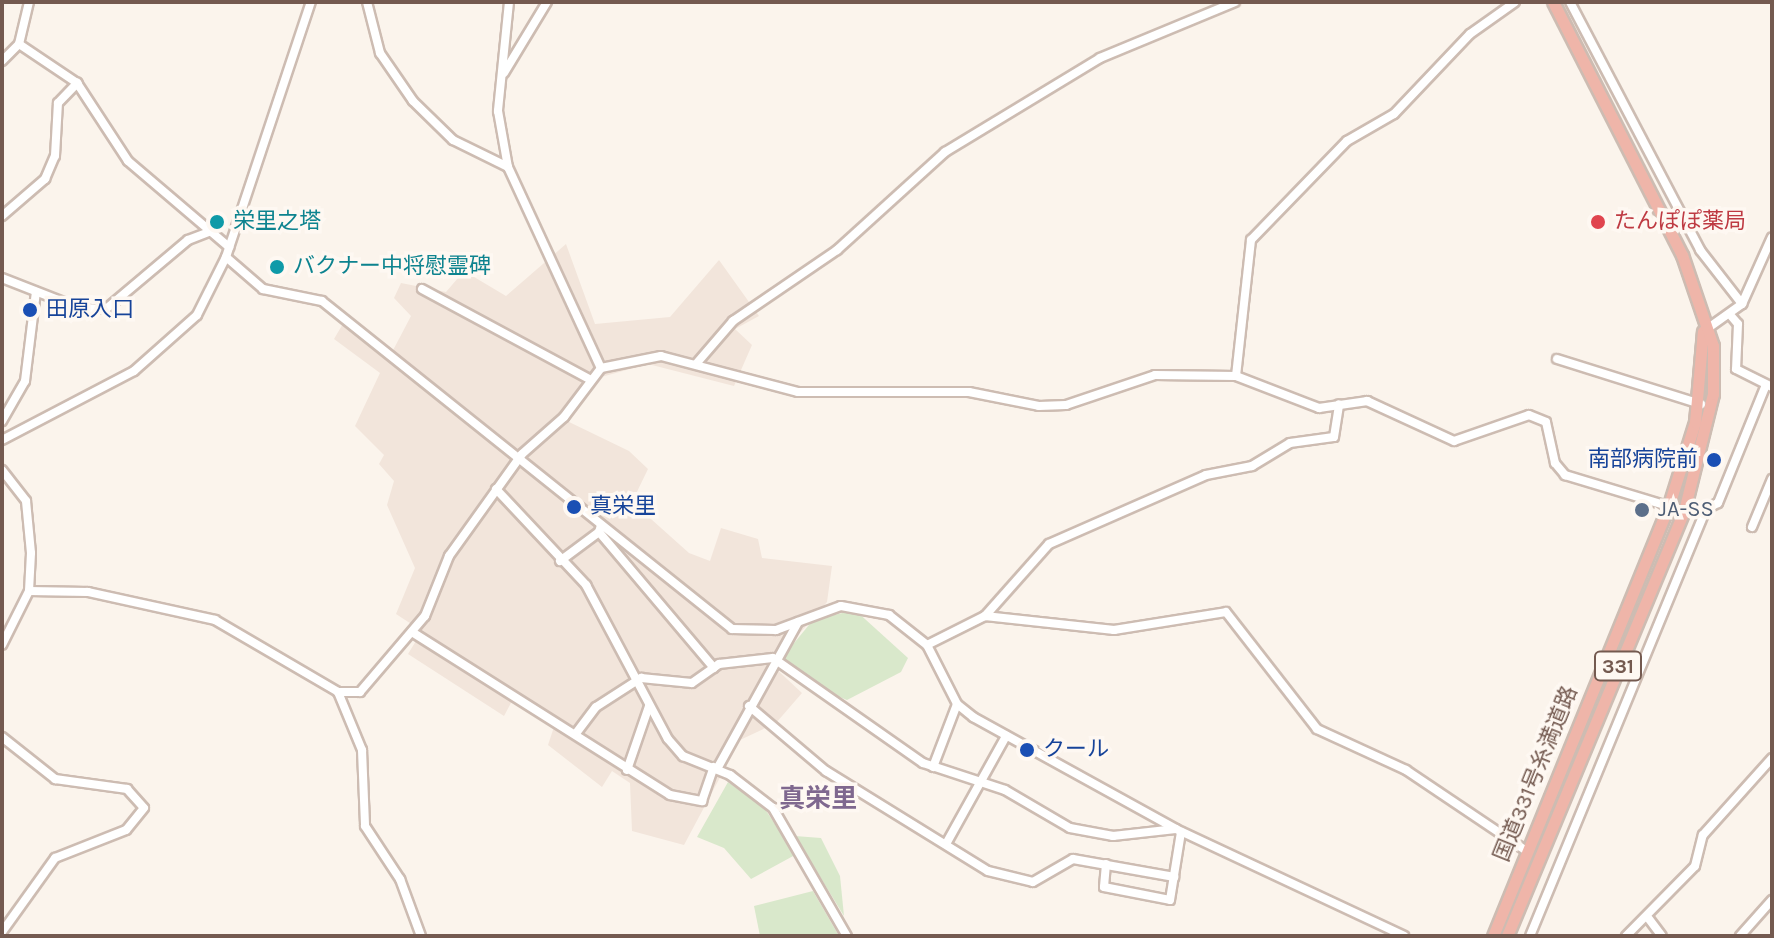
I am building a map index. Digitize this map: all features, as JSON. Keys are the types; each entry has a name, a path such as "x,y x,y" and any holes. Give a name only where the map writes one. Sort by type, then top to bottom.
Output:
{"highway":[{"name":"331","path":"1553,2 1682,255 1703,331"},
{"name":"国道331号糸満道路","path":"1493,936 1525,850 1669,505 1697,404 1703,331"},
{"name":"国道331号糸満道路","path":"1507,936 1684,511 1712,406 1713,346 1703,331"}],"street":[{"path":"2,61 19,44 29,2"},
{"path":"2,440 163,351 197,315 226,257 311,2"},
{"path":"367,2 380,53 413,101 453,140 508,167"},
{"path":"509,2 498,111 508,167 601,368"},
{"path":"502,78 547,2"},
{"path":"696,364 733,321 837,250 945,152 1100,58 1235,2"},
{"path":"1236,376 1251,240 1347,141 1394,114 1470,34 1515,2"},
{"path":"1570,2 1700,250 1742,304"},
{"path":"1567,31 1581,23"},
{"path":"19,44 77,83 128,161 229,247"},
{"path":"2,216 45,179 55,156 58,103 77,83"},
{"path":"2,278 36,292 106,309 188,240 209,232"},
{"path":"1703,331 1732,317 1742,304 1772,237"},
{"path":"226,257 263,289 322,301 522,454 600,529 732,629 758,633 857,605 889,615 927,645 957,704 1006,736 1178,831 1404,936"},
{"path":"422,289 591,380"},
{"path":"2,421 25,381 36,292"},
{"path":"1530,936 1642,660 1769,386 1736,369 1738,324 1732,317"},
{"path":"29,591 88,592 215,620 338,692 371,685 436,597 449,556 522,454 564,417 601,368 661,356 817,394 969,392 1039,406 1066,405 1155,375 1236,376 1319,408 1367,401 1454,441 1518,417 1541,417 1565,475 1684,511"},
{"path":"1557,359 1697,404 1712,406"},
{"path":"927,645 985,616 1049,544 1206,475 1252,466 1290,443 1334,437 1339,404"},
{"path":"2,470 29,510 29,591 2,645"},
{"path":"1752,527 1772,479"},
{"path":"496,489 560,561 586,585 641,678 649,706 683,756 715,768 773,808 847,936"},
{"path":"560,561 600,529"},
{"path":"600,529 714,668"},
{"path":"985,616 1114,630 1226,612 1317,729 1417,776 1525,850"},
{"path":"412,632 577,732 627,770 670,795 702,801 715,768 749,706 771,674 773,658 798,622"},
{"path":"1624,652 1642,660"},
{"path":"577,732 596,707 641,678 692,683 714,668 773,658 933,767 981,782 1089,835 1178,831"},
{"path":"338,692 335,700 362,750 365,826 400,879 421,936"},
{"path":"933,767 957,704"},
{"path":"627,770 649,706"},
{"path":"749,706 826,771 988,871 1026,883 1073,859 1174,877"},
{"path":"1594,722 1613,730"},
{"path":"946,844 1006,736"},
{"path":"2,737 55,779 127,789 144,808 126,830 55,858 2,932"},
{"path":"1626,936 1649,919 1695,866 1703,835 1772,758"},
{"path":"1106,864 1104,887 1170,900 1178,831"},
{"path":"1740,936 1772,900"},
{"path":"1649,919 1662,936"}],"shaded area":[{"path":"566,244 595,324 670,317 719,260 759,316 735,329 752,345 734,386 648,364 594,379 567,421 629,451 648,469 632,502 689,553 710,561 721,528 758,539 762,558 832,566 827,602 772,665 802,693 776,723 740,740 684,845 632,831 630,783 612,771 602,787 548,745 554,727 513,699 504,716 408,654 422,631 396,614 415,568 387,505 394,481 379,464 384,455 355,426 380,373 334,339 344,322 390,356 411,316 394,298 401,283 446,292 464,271 506,296"}],"green space":[{"path":"855,610 908,658 901,672 847,700 808,684 781,659 813,620"},
{"path":"728,782 765,809 795,855 751,879 724,848 697,837"},
{"path":"795,836 821,838 840,876 844,916"},
{"path":"813,891 839,936 760,936 754,906"}],"place":[{"name":"栄里之塔","path":"217,222"},
{"name":"たんぽぽ薬局","path":"1598,222"},
{"name":"バクナー中将慰霊碑","path":"277,267"},
{"name":"田原入口","path":"30,310"},
{"name":"南部病院前","path":"1714,460"},
{"name":"真栄里","path":"574,507"},
{"name":"JA-SS","path":"1642,510"},
{"name":"クール","path":"1027,750"}],"district":[{"name":"真栄里","path":"818,799"}]}
